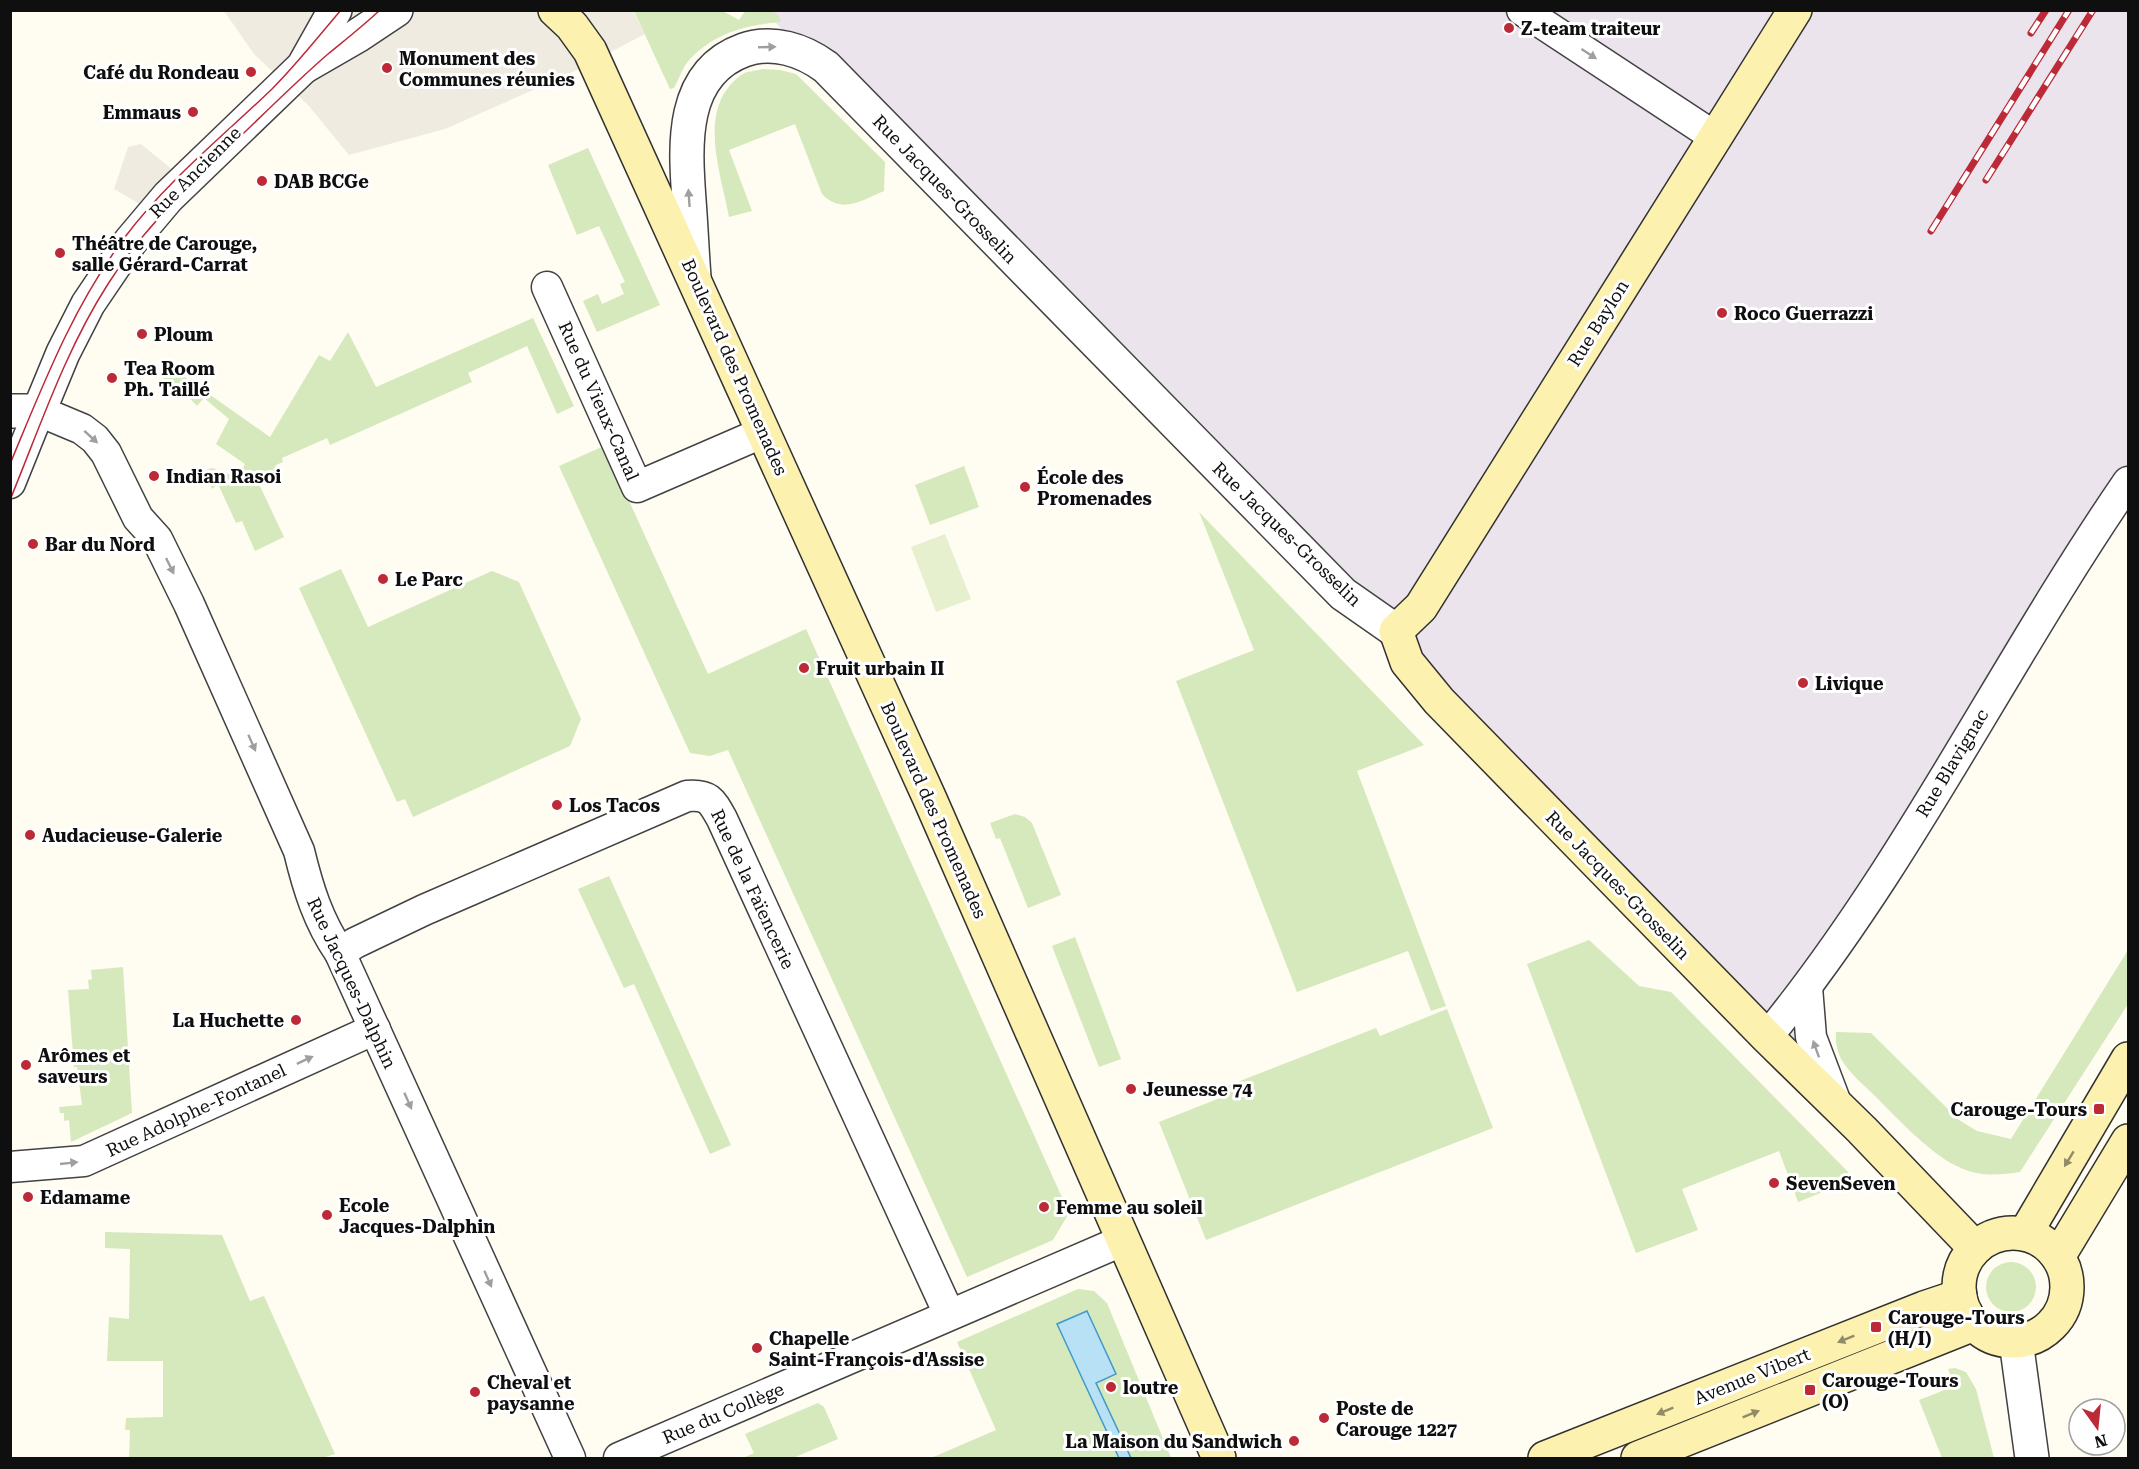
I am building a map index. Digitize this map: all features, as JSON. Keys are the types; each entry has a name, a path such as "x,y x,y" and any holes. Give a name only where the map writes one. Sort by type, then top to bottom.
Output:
{"main road":[{"name":"Boulevard des Promenades","path":"555,10 572,26 594,59 694,277 924,787 1219,1458"},
{"path":"585,10 594,59"},
{"name":"Rue Baylon","path":"1396,631 1421,608 1795,10"},
{"name":"Rue Jacques-Grosselin","path":"1396,631 1407,662 1439,701 1767,1037 1836,1103 1975,1248"},
{"path":"2025,1234 2128,1059"},
{"path":"2058,1257 2128,1141"},
{"path":"2011,1233 2025,1234 2044,1242 2058,1257 2067,1284 2066,1298 2053,1323 2042,1332 2016,1341 1994,1337 1974,1324 1965,1311 1960,1296 1960,1275 1975,1248 1986,1240 2011,1233"},
{"name":"Avenue Vibert","path":"1545,1458 1924,1308 1960,1296"},
{"name":"Avenue Vibert","path":"1638,1458 1974,1324"}],"street":[{"path":"303,68 335,10"},
{"path":"303,68 396,10"},
{"path":"1522,10 1715,137"},
{"name":"Rue Jacques-Grosselin","path":"694,277 686,157 690,111 698,90 715,67 736,53 749,49 771,47 792,50 817,61 826,67 1343,594 1396,631"},
{"name":"Rue Ancienne","path":"10,483 25,411 63,353 101,282 130,242 168,197 303,68"},
{"name":"Rue du Vieux-Canal","path":"547,287 637,487 764,432"},
{"name":"Rue Jacques-Dalphin","path":"25,411 82,429 95,439 106,453 138,518 157,539 189,604 299,851 308,891 327,933 340,952 570,1458"},
{"name":"Rue Blavignac","path":"1767,1037 1807,987 1843,936 1922,813 2081,553 2128,482"},
{"name":"Rue de la Faïencerie","path":"340,952 424,910 687,796 701,795 710,799 722,819 949,1314"},
{"path":"1807,987 1811,1037 1836,1103"},
{"name":"Rue Adolphe-Fontanel","path":"10,1167 84,1161 375,1029"},
{"name":"Rue du Collège","path":"619,1458 1124,1240"},
{"path":"2016,1341 2032,1458"}],"shaded area":[{"path":"224,11 633,11 645,34 567,75 445,129 349,155 308,105 254,54"},
{"path":"770,11 2128,11 2128,502 1784,1056 773,20"},
{"path":"141,144 175,172 143,206 114,189 128,147"}],"green space":[{"path":"766,10 775,13 781,20 743,28 710,42 690,59 674,88 670,89 634,11 723,11 739,20 745,11"},
{"path":"762,69 796,74 885,162 884,191 845,205 837,204 822,194 795,124 729,150 752,211 729,217 715,142 715,124 719,106 727,90 742,74"},
{"path":"588,148 660,305 597,332 583,301 598,294 602,304 624,294 620,284 625,282 599,226 577,235 548,165"},
{"path":"533,318 574,406 557,414 527,346 468,373 472,382 330,445 327,438 282,458 283,462 276,465 273,472 275,477 259,484 284,537 255,551 242,521 236,523 218,484 212,489 203,471 212,468 237,477 245,464 216,444 229,419 204,398 197,406 180,391 160,382 172,368 270,437 319,355 330,361 348,332 376,387"},
{"path":"604,446 708,674 806,629 1069,1213 1053,1240 967,1277 728,750 710,756 690,753 559,466"},
{"path":"964,466 979,507 930,525 915,485"},
{"path":"1199,512 1424,745 1357,771 1446,1006 1431,1011 1408,951 1297,992 1176,681 1254,650"},
{"path":"945,534 971,599 936,612 911,547"},
{"path":"341,569 368,627 492,571 519,582 581,719 570,746 413,817 405,799 397,802 299,588"},
{"path":"1015,814 1025,817 1032,823 1061,895 1028,908 1000,838 996,839 990,823"},
{"path":"609,876 731,1145 710,1154 634,984 624,988 578,889"},
{"path":"1075,937 1121,1059 1099,1067 1052,946"},
{"path":"1589,940 1639,986 1671,992 1855,1179 1798,1202 1779,1151 1682,1189 1698,1230 1636,1253 1527,964"},
{"path":"2128,950 2128,1004 2020,1172 1983,1174 1968,1171 1939,1155 1905,1126 1853,1074 1838,1053 1836,1032 1871,1033 1959,1120 1977,1131 2011,1139"},
{"path":"123,967 132,1113 71,1142 69,1120 64,1121 64,1113 60,1113 59,1107 82,1105 77,1067 74,1067 68,990 89,989 88,980 92,979 91,970"},
{"path":"1447,1009 1493,1128 1206,1240 1159,1122 1225,1096 1222,1088 1376,1028 1380,1036"},
{"path":"105,1232 222,1235 250,1301 264,1296 335,1454 322,1458 129,1458 130,1430 125,1430 126,1418 163,1417 163,1361 107,1361 109,1317 129,1319 130,1249 105,1248"},
{"path":"2006,1262 2016,1262 2029,1269 2036,1282 2036,1292 2029,1305 2016,1312 2006,1312 1997,1308 1990,1301 1986,1292 1986,1282 1990,1273 1997,1266"},
{"path":"1078,1289 1094,1291 1107,1303 1171,1458 931,1458 996,1430 957,1342"},
{"path":"1955,1368 1966,1372 1976,1389 1994,1458 1942,1458 1919,1400 1955,1386 1948,1369"},
{"path":"818,1403 824,1407 838,1439 793,1458 743,1458 754,1453 745,1434"}],"water":[{"path":"1087,1311 1116,1374 1096,1383 1131,1458 1119,1458 1057,1324"}],"tram line":[{"path":"10,464 60,347 106,263 158,197 281,80 341,10"},
{"path":"10,500 66,363 93,310 120,266 160,216 206,169 301,78 380,10"}],"railway":[{"path":"2031,33 2046,10"},
{"path":"1931,231 2069,10"},
{"path":"1986,180 2093,10"}],"place":[{"name":"Z-team traiteur","path":"1509,28"},
{"name":"Monument des Communes réunies","path":"387,68"},
{"name":"Café du Rondeau","path":"251,72"},
{"name":"Emmaus","path":"193,112"},
{"name":"DAB BCGe","path":"262,181"},
{"name":"Théâtre de Carouge, salle Gérard-Carrat","path":"60,253"},
{"name":"Roco Guerrazzi","path":"1722,313"},
{"name":"Ploum","path":"142,334"},
{"name":"Tea Room Ph. Taillé","path":"112,378"},
{"name":"Indian Rasoi","path":"154,476"},
{"name":"École des Promenades","path":"1025,487"},
{"name":"Bar du Nord","path":"33,544"},
{"name":"Le Parc","path":"383,579"},
{"name":"Fruit urbain II","path":"804,668"},
{"name":"Livique","path":"1803,683"},
{"name":"Los Tacos","path":"557,805"},
{"name":"Audacieuse-Galerie","path":"30,835"},
{"name":"La Huchette","path":"296,1020"},
{"name":"Arômes et saveurs","path":"26,1065"},
{"name":"Jeunesse 74","path":"1131,1089"},
{"name":"Carouge-Tours","path":"2099,1109"},
{"name":"SevenSeven","path":"1774,1183"},
{"name":"Edamame","path":"28,1197"},
{"name":"Femme au soleil","path":"1044,1207"},
{"name":"Ecole Jacques-Dalphin","path":"327,1215"},
{"name":"Carouge-Tours (H/I)","path":"1876,1327"},
{"name":"Chapelle Saint-François-d'Assise","path":"757,1348"},
{"name":"loutre","path":"1111,1387"},
{"name":"Carouge-Tours (O)","path":"1810,1390"},
{"name":"Cheval et paysanne","path":"475,1392"},
{"name":"Poste de Carouge 1227","path":"1324,1418"},
{"name":"La Maison du Sandwich","path":"1294,1441"}]}
